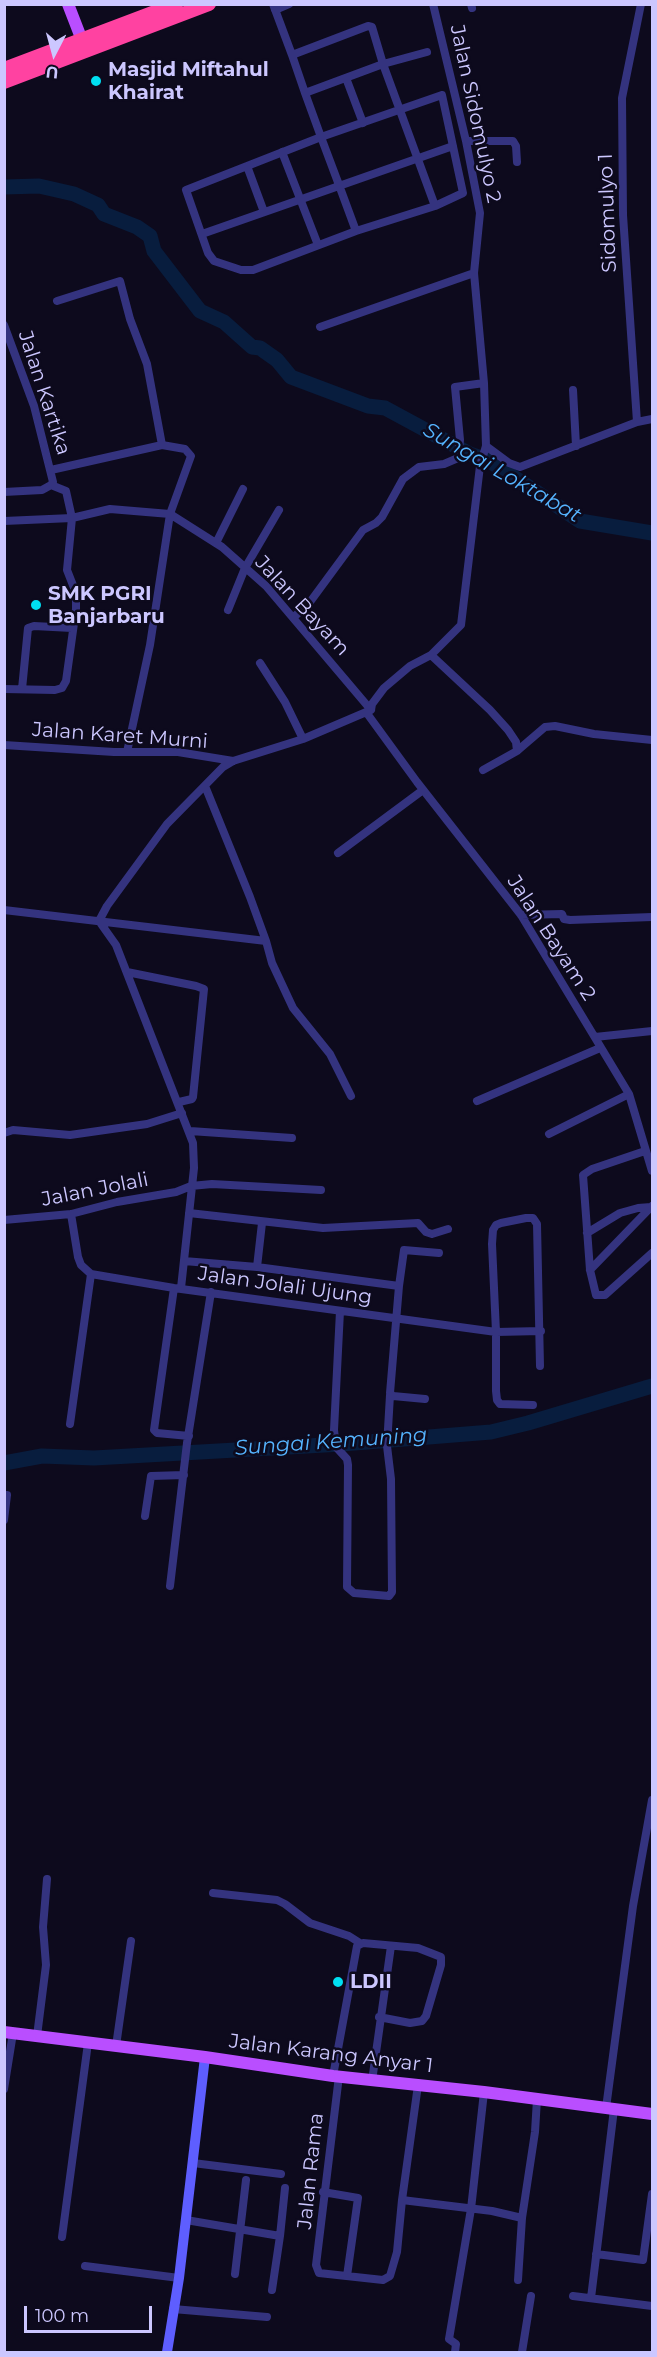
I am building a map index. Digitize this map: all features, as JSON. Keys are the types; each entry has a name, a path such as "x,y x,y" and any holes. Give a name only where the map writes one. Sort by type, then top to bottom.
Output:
{"highway":[{"path":"4,82 176,4"},
{"path":"4,69 209,4"}],"main road":[{"path":"68,4 88,44"},
{"path":"76,4 88,44"},
{"name":"Jalan Karang Anyar 1","path":"9,2032 372,2081 484,2092 652,2114"}],"street":[{"path":"289,4 274,7 356,231"},
{"name":"Jalan Sidomulyo 2","path":"369,711 384,688 410,666 431,655 461,625 480,466 486,448 484,383 474,273 480,213 466,141 433,4"},
{"name":"Sidomulyo 1","path":"637,422 623,215 622,98 641,4"},
{"path":"292,55 370,26 435,206"},
{"path":"305,93 383,64 427,52"},
{"path":"346,78 363,123"},
{"path":"442,94 463,193 435,206 356,231 253,270 241,270 211,259 186,190 321,137 401,110 442,94"},
{"path":"466,141 513,141 516,146 517,162"},
{"path":"202,234 453,146"},
{"path":"282,152 318,245"},
{"path":"247,166 264,212"},
{"path":"320,327 474,273"},
{"path":"57,301 120,281 130,320 147,364 162,445"},
{"name":"Jalan Kartika","path":"4,325 34,406 51,470 51,485 37,491 4,492"},
{"path":"294,617 310,602 363,530 382,517 403,479 419,467 458,459 460,440 455,387 484,383"},
{"path":"573,390 576,446"},
{"path":"486,448 509,463 520,467 637,422 652,419"},
{"name":"Jalan Kartika","path":"51,470 162,445 180,447 189,452 191,456 170,514"},
{"path":"4,689 62,688 66,681 76,609 76,593 67,570 72,518 66,491 51,485"},
{"path":"216,543 243,489"},
{"path":"4,521 72,518 110,509 170,514 150,645 127,752"},
{"path":"228,610 245,568 279,510"},
{"name":"Jalan Bayam","path":"170,514 216,543 266,586 294,617 369,711"},
{"path":"22,689 28,628 34,626 72,628"},
{"path":"431,655 508,730 516,742 517,751"},
{"path":"260,663 285,702 303,739"},
{"path":"99,921 107,906 167,824 223,767 233,761 303,739 369,711"},
{"name":"Jalan Bayam 2","path":"369,711 423,790 521,915 629,1094 645,1151 651,1159 652,1171"},
{"path":"483,770 517,751 545,727 555,726 594,734 652,740"},
{"name":"Jalan Karet Murni","path":"4,745 127,752 178,752 233,761"},
{"path":"205,786 250,897 272,963 293,1008 330,1054 351,1096"},
{"path":"338,853 423,790"},
{"path":"4,910 266,941"},
{"path":"521,915 562,914 564,920 652,917"},
{"path":"99,921 116,945 190,1131 195,1156 184,1261 177,1288 154,1430 157,1433 188,1440"},
{"path":"127,972 196,986 204,990 193,1097 178,1102"},
{"path":"595,1037 652,1031"},
{"path":"477,1101 600,1048"},
{"path":"549,1134 629,1094"},
{"path":"4,1133 13,1130 70,1135 147,1124 182,1113"},
{"path":"190,1131 292,1138"},
{"path":"645,1151 584,1173 586,1233 590,1270 596,1295 603,1296 652,1253"},
{"name":"Jalan Jolali","path":"4,1220 71,1214 117,1202 176,1192 191,1186 212,1184 321,1190"},
{"path":"586,1233 620,1213 652,1207"},
{"path":"590,1270 652,1207"},
{"path":"70,1424 92,1274 86,1271 78,1257 71,1214"},
{"path":"189,1214 322,1228 418,1223 426,1232 432,1234 448,1229"},
{"path":"533,1405 500,1404 497,1400 493,1230 501,1223 526,1218 533,1218 537,1224 540,1366"},
{"path":"257,1267 262,1222"},
{"path":"340,1311 334,1430 336,1447 344,1455 348,1466 347,1587 354,1593 389,1596 392,1592 391,1496 387,1429 404,1250 439,1252"},
{"path":"184,1261 257,1267 399,1286"},
{"name":"Jalan Jolali Ujung","path":"92,1274 496,1332 541,1331"},
{"path":"170,1586 188,1440 211,1292"},
{"path":"390,1395 425,1399"},
{"path":"145,1516 151,1476 184,1475"},
{"path":"4,1520 7,1495"},
{"path":"591,2298 633,1906 652,1800"},
{"path":"37,2036 46,1965 43,1927 47,1879"},
{"path":"213,1893 277,1900 310,1923 350,1936 358,1944 418,1948 441,1957 441,1965 426,2016 422,2021 410,2023 380,2017"},
{"path":"116,2046 131,1941"},
{"name":"Jalan Rama","path":"347,2276 319,2273 316,2270 336,2076 358,1944"},
{"path":"372,2081 391,1946"},
{"path":"4,2090 9,2032"},
{"path":"62,2237 88,2043"},
{"path":"167,2352 179,2278 205,2057"},
{"path":"323,2192 358,2198 347,2276 383,2280 390,2276 397,2252 418,2085"},
{"path":"455,2352 456,2344 449,2339 471,2209 484,2092"},
{"path":"518,2280 522,2218 535,2132 537,2099"},
{"path":"193,2163 281,2174"},
{"path":"235,2274 246,2181"},
{"path":"272,2290 285,2188"},
{"path":"596,2254 644,2260 652,2194"},
{"path":"402,2200 492,2211 522,2218"},
{"path":"186,2220 280,2236"},
{"path":"85,2266 179,2278"},
{"path":"522,2352 531,2296"},
{"path":"573,2296 652,2306"},
{"path":"173,2309 267,2317"}],"waterway":[{"name":"Sungai Loktabat","path":"4,187 39,186 74,194 98,205 104,214 137,227 150,236 154,251 200,311 224,322 252,347 260,348 277,360 291,377 368,406 385,408 470,454 488,460 580,521 652,533"},
{"name":"Sungai Kemuning","path":"4,1463 42,1456 94,1458 342,1444 491,1432 652,1386"}],"place":[{"name":"Masjid Miftahul Khairat","path":"96,81"},
{"name":"SMK PGRI Banjarbaru","path":"36,605"},
{"name":"LDII","path":"338,1982"}]}
